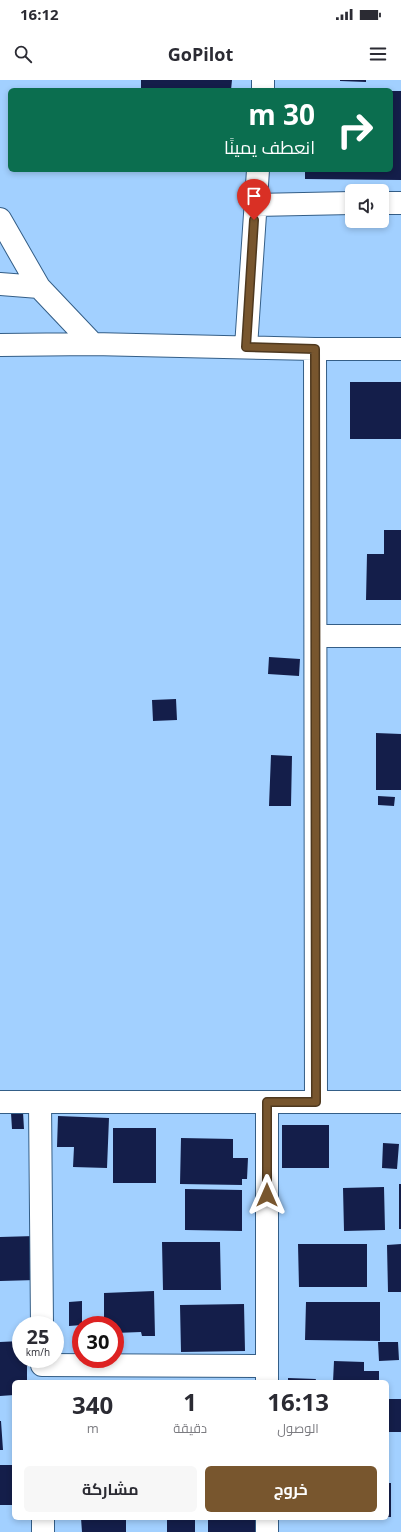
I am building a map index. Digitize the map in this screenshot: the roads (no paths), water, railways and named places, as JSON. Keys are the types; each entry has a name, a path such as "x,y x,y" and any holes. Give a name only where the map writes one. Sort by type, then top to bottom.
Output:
{"street":[{"path":"246,347 258,172"},
{"path":"389,203 401,203"},
{"path":"255,204 345,204"},
{"path":"0,219 39,287 93,344"},
{"path":"0,284 39,287"},
{"path":"0,345 93,344 315,349 401,349"},
{"path":"315,349 316,1102"},
{"path":"316,636 401,636"},
{"path":"0,1102 401,1102"},
{"path":"40,1102 42,1316"},
{"path":"42,1369 267,1374 267,1102"},
{"path":"43,1520 43,1532"},
{"path":"267,1520 267,1532"}]}
